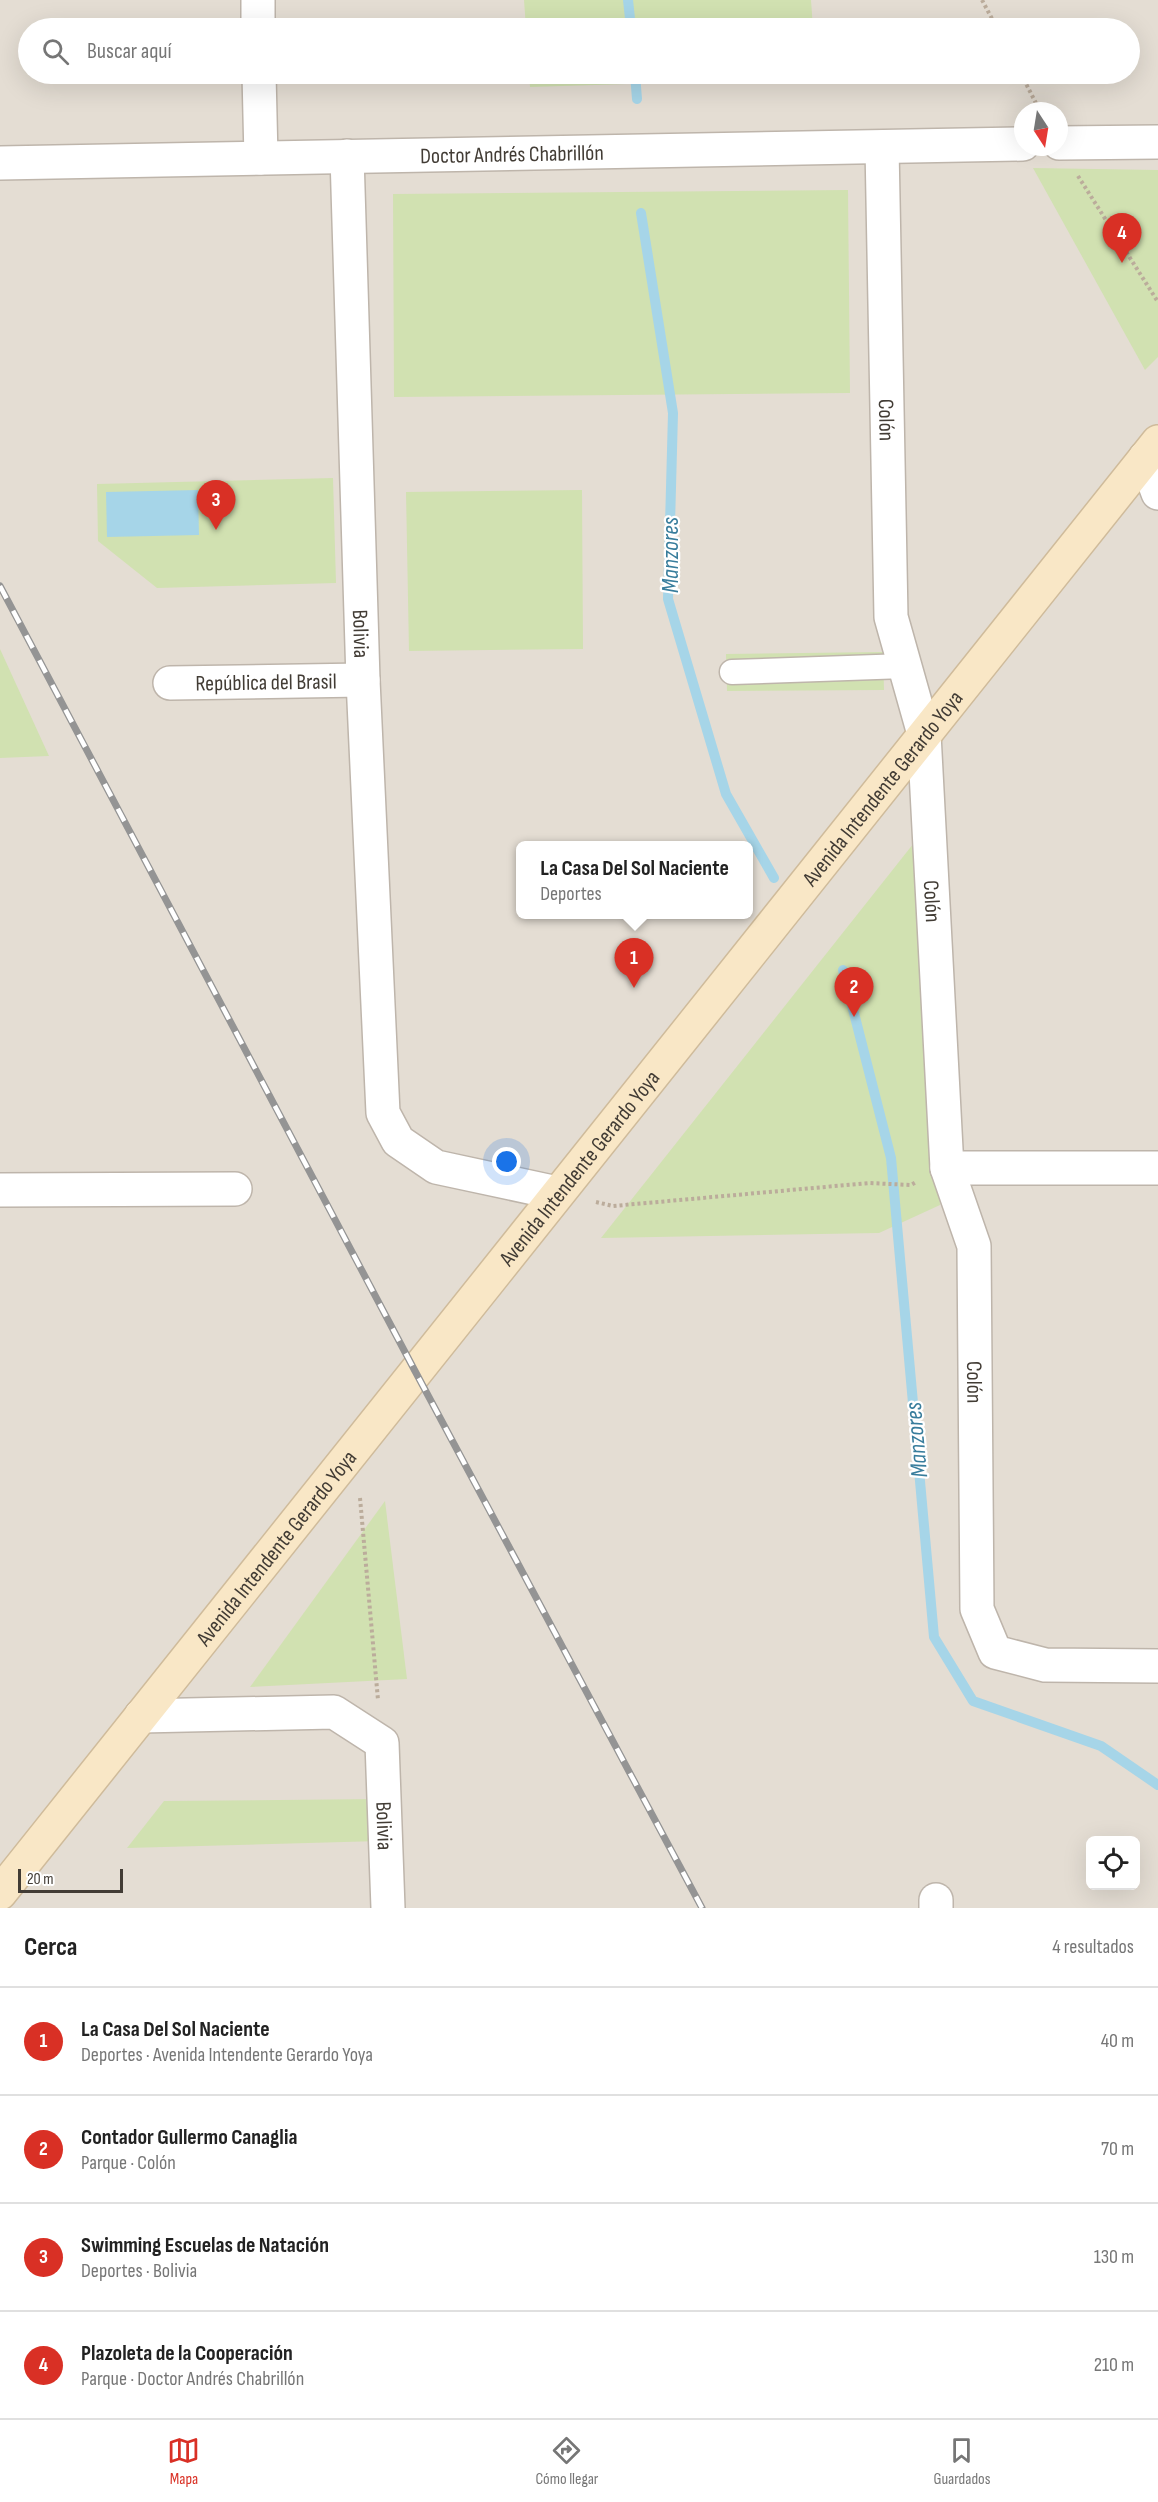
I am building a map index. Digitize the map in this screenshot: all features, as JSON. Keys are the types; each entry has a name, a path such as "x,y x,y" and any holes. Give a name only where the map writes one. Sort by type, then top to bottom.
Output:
{"main road":[{"name":"Avenida Intendente Gerardo Yoya","path":"0,1893 556,1193 1151,450"}],"street":[{"path":"258,0 258,18"},
{"path":"259,84 261,158"},
{"path":"1068,143 1158,142"},
{"name":"Doctor Andrés Chabrillón","path":"0,163 1014,144"},
{"name":"Colón","path":"882,147 891,617 924,734 947,1168 974,1246 977,1609 994,1652 1045,1665 1158,1666"},
{"name":"Bolivia","path":"347,156 363,680 383,1113 398,1141 436,1167 556,1193"},
{"path":"1151,450 1158,493"},
{"path":"732,672 904,666"},
{"name":"República del Brasil","path":"170,683 363,680"},
{"path":"947,1168 1158,1168"},
{"path":"0,1190 235,1189"},
{"path":"141,1716 334,1712 382,1743"},
{"name":"Bolivia","path":"382,1743 388,1908"}],"path":[{"path":"982,0 992,18"},
{"path":"1026,84 1035,102"},
{"path":"1078,175 1158,302"},
{"path":"556,1193 613,1206 869,1183 911,1185"},
{"path":"355,1446 382,1743"}],"shaded area":[{"path":"0,0 1158,0 1158,1908 0,1908"}],"green space":[{"path":"524,0 811,0 812,18 525,18"},
{"path":"530,84 626,84 530,87"},
{"path":"1033,168 1158,170 1158,357 1145,370"},
{"path":"848,190 850,393 394,397 393,194"},
{"path":"333,478 336,583 157,588 98,541 97,484"},
{"path":"582,490 583,649 409,651 406,492"},
{"path":"0,649 49,756 0,758"},
{"path":"883,652 884,690 727,691 726,654"},
{"path":"925,829 940,1205 879,1233 601,1238"},
{"path":"385,1501 407,1679 250,1687"},
{"path":"379,1799 380,1841 127,1848 164,1801"}],"water":[{"path":"198,490 199,535 107,537 106,492"}],"waterway":[{"name":"Manzores","path":"628,0 630,18"},
{"name":"Manzores","path":"636,84 637,99"},
{"name":"Manzores","path":"641,213 673,413 668,599 726,794 753,841"},
{"name":"Manzores","path":"753,841 774,878"},
{"name":"Manzores","path":"843,970 891,1158 934,1637 973,1701 1101,1746 1158,1785"}],"railway":[{"path":"0,586 702,1908"}],"place":[{"name":"Plazoleta de la Cooperación","path":"1122,263"},
{"name":"Swimming Escuelas de Natación","path":"216,530"},
{"name":"La Casa Del Sol Naciente","path":"634,988"},
{"name":"Contador Gullermo Canaglia","path":"854,1017"}]}
